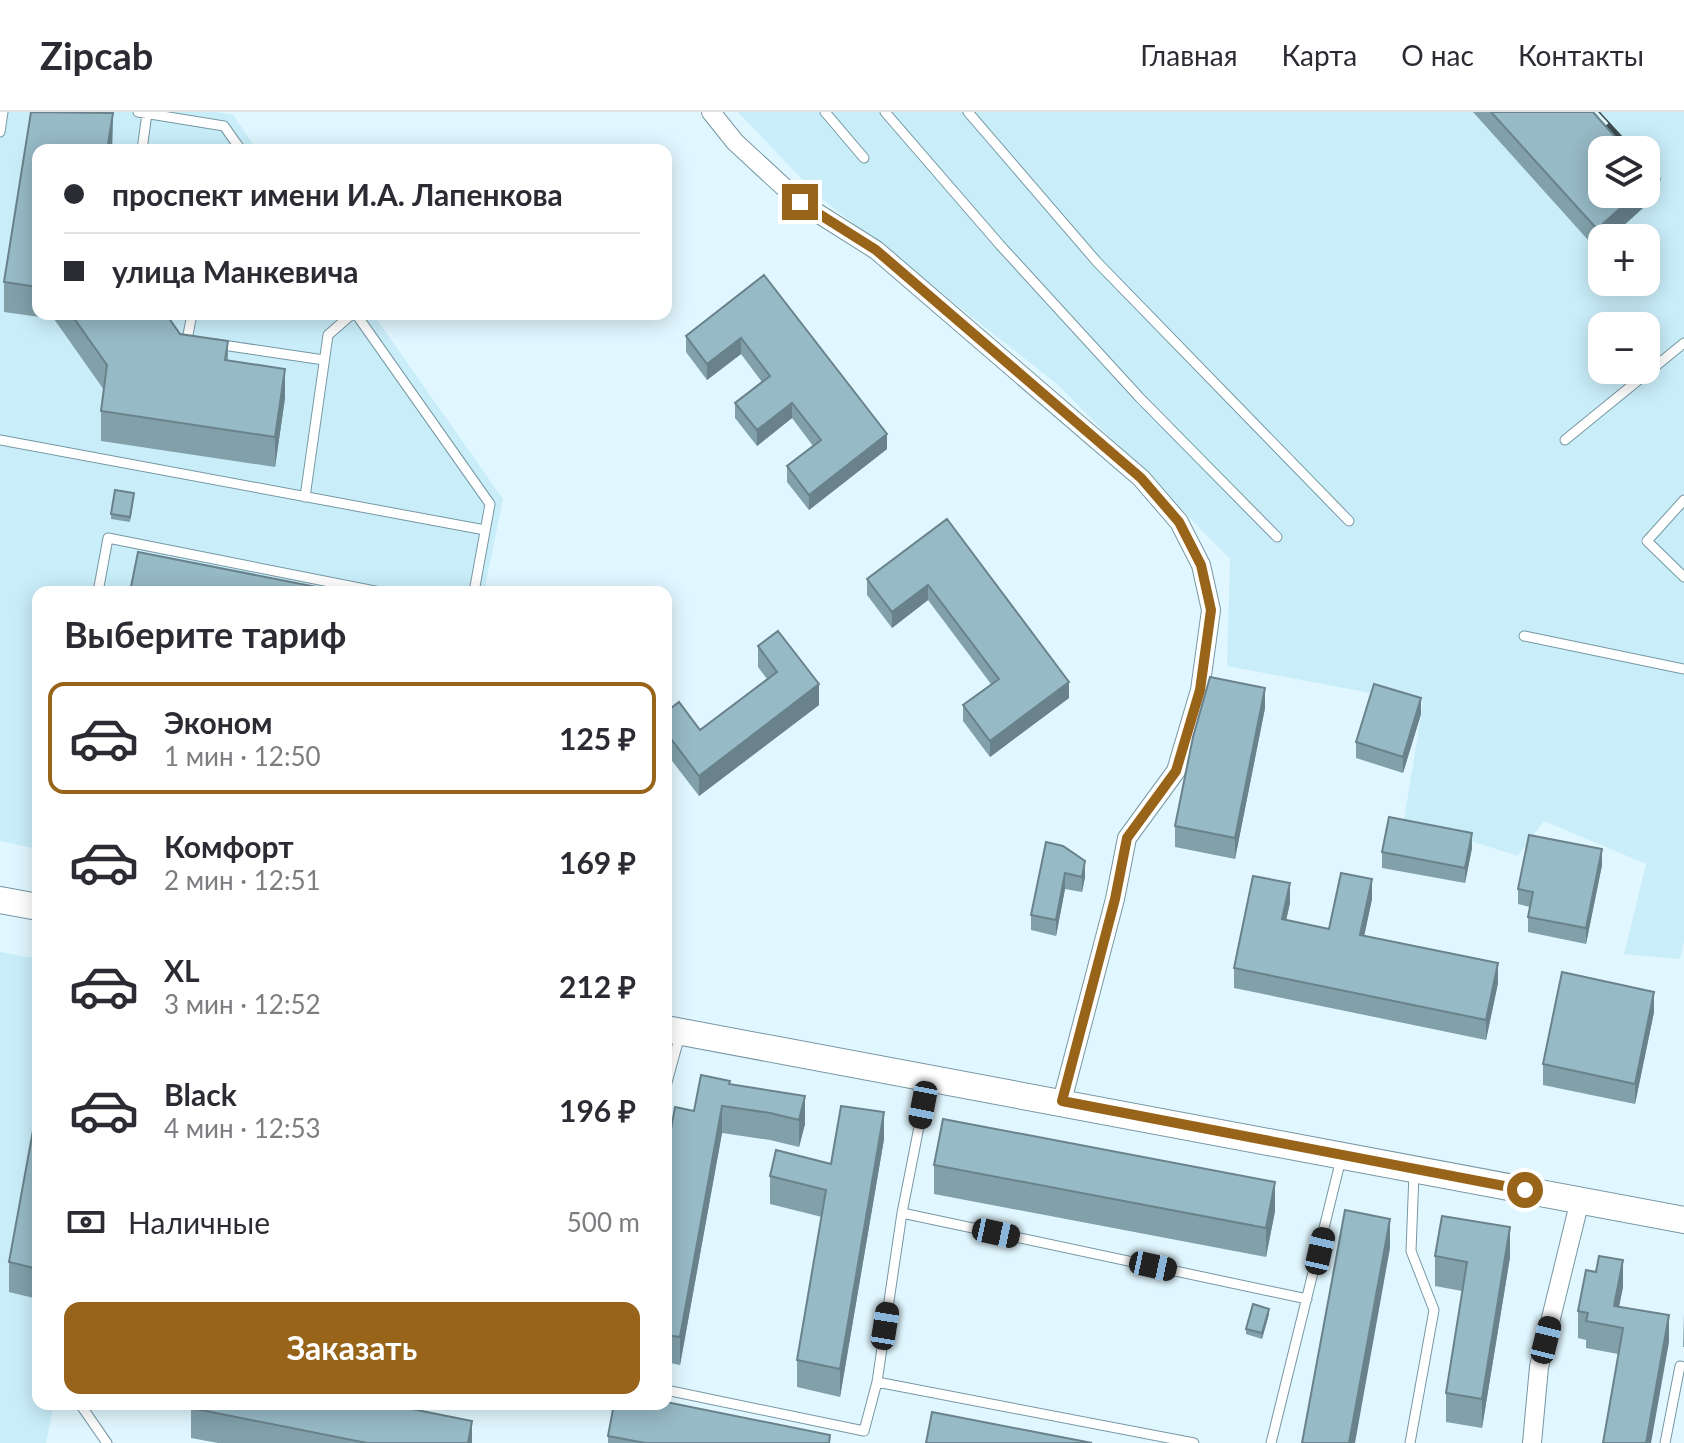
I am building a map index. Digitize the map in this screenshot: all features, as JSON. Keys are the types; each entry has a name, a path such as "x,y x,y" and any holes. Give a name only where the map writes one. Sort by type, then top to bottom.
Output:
{"main road":[{"path":"0,900 32,906"},
{"path":"674,1030 1684,1220"}],"street":[{"path":"711,112 735,142 800,202 876,250 1141,478 1179,522 1201,565 1211,610 1200,690 1176,771 1127,838 1115,899 1062,1101"},
{"path":"1532,1443 1539,1367 1580,1200"}],"lane":[{"path":"0,132 3,112"},
{"path":"825,112 864,158"},
{"path":"885,112 1000,245 1140,398 1277,537"},
{"path":"968,112 1097,262 1349,521"},
{"path":"142,144 142,113 224,126 237,144"},
{"path":"191,320 187,340 324,360"},
{"path":"305,497 328,335 347,320"},
{"path":"358,320 490,504 475,586"},
{"path":"1565,440 1684,343"},
{"path":"0,440 485,530"},
{"path":"1684,500 1647,541 1684,577"},
{"path":"99,586 108,538 350,586"},
{"path":"1524,636 1684,669"},
{"path":"672,1391 864,1431 877,1382 902,1213 929,1078"},
{"path":"1271,1443 1341,1157"},
{"path":"1410,1443 1434,1310 1411,1251 1414,1169"},
{"path":"902,1213 1307,1299"},
{"path":"1665,1443 1680,1366 1684,1367"},
{"path":"877,1382 1194,1443"},
{"path":"84,1410 107,1443"}],"shaded area":[{"path":"0,112 216,112 233,115 253,144 32,144 32,320 377,320 503,499 485,586 32,586 32,848 0,841"},
{"path":"738,112 1684,112 1684,942 1680,959 1624,954 1646,864 1544,821 1518,856 1404,820 1423,703 1227,666 1230,559 1057,384 817,195"},
{"path":"0,952 32,958 32,1410 53,1410 46,1443 0,1443"}],"building":[{"path":"31,112 113,113 108,144 32,144 32,286 4,282"},
{"path":"1491,112 1593,112 1614,136 1588,136 1588,208 1620,208 1603,224 1592,224"},
{"path":"764,275 887,434 809,495 787,466 821,440 792,403 757,430 735,403 770,376 741,338 707,364 686,336"},
{"path":"75,320 170,320 180,334 228,341 225,360 285,369 275,437 101,411 107,365"},
{"path":"115,490 134,493 130,517 111,514"},
{"path":"947,519 1069,682 990,741 963,705 999,679 928,585 892,612 867,579"},
{"path":"138,552 311,586 131,586"},
{"path":"778,631 819,684 699,776 672,740 672,707 679,702 700,730 777,672 758,646"},
{"path":"1210,677 1265,688 1235,838 1175,826 1193,737"},
{"path":"1374,684 1421,698 1403,757 1356,742"},
{"path":"1389,817 1472,833 1465,868 1382,852"},
{"path":"1529,835 1602,849 1586,928 1528,917 1533,892 1518,889"},
{"path":"1046,842 1063,846 1085,861 1082,877 1065,873 1056,920 1031,915"},
{"path":"1341,873 1372,879 1360,935 1498,963 1486,1020 1234,968 1253,876 1290,883 1282,919 1329,929"},
{"path":"1562,972 1654,992 1635,1084 1543,1064"},
{"path":"701,1075 730,1081 729,1084 805,1096 799,1120 722,1106 680,1337 672,1336 672,1124 675,1107 694,1111"},
{"path":"841,1106 884,1112 840,1369 797,1360 826,1190 770,1176 776,1150 831,1164"},
{"path":"943,1119 1275,1182 1266,1228 934,1165"},
{"path":"32,1136 32,1268 9,1262"},
{"path":"1345,1210 1390,1219 1349,1443 1302,1443"},
{"path":"1442,1216 1510,1227 1482,1399 1446,1393 1467,1262 1435,1256"},
{"path":"1599,1256 1623,1260 1614,1306 1669,1315 1646,1443 1603,1443 1623,1328 1586,1321 1588,1313 1578,1311 1586,1270 1596,1272"},
{"path":"1253,1304 1269,1309 1262,1333 1246,1329"},
{"path":"672,1403 830,1435 829,1443 645,1443 608,1436 613,1410 672,1410"},
{"path":"201,1410 417,1410 472,1421 468,1443 367,1443"},
{"path":"932,1412 1092,1443 926,1443"}],"railway":[{"path":"1594,112 1616,136"}],"route":[{"path":"800,202 876,250 1141,478 1179,522 1201,565 1211,610 1200,690 1176,771 1127,838 1115,899 1062,1101 1525,1190"}]}
